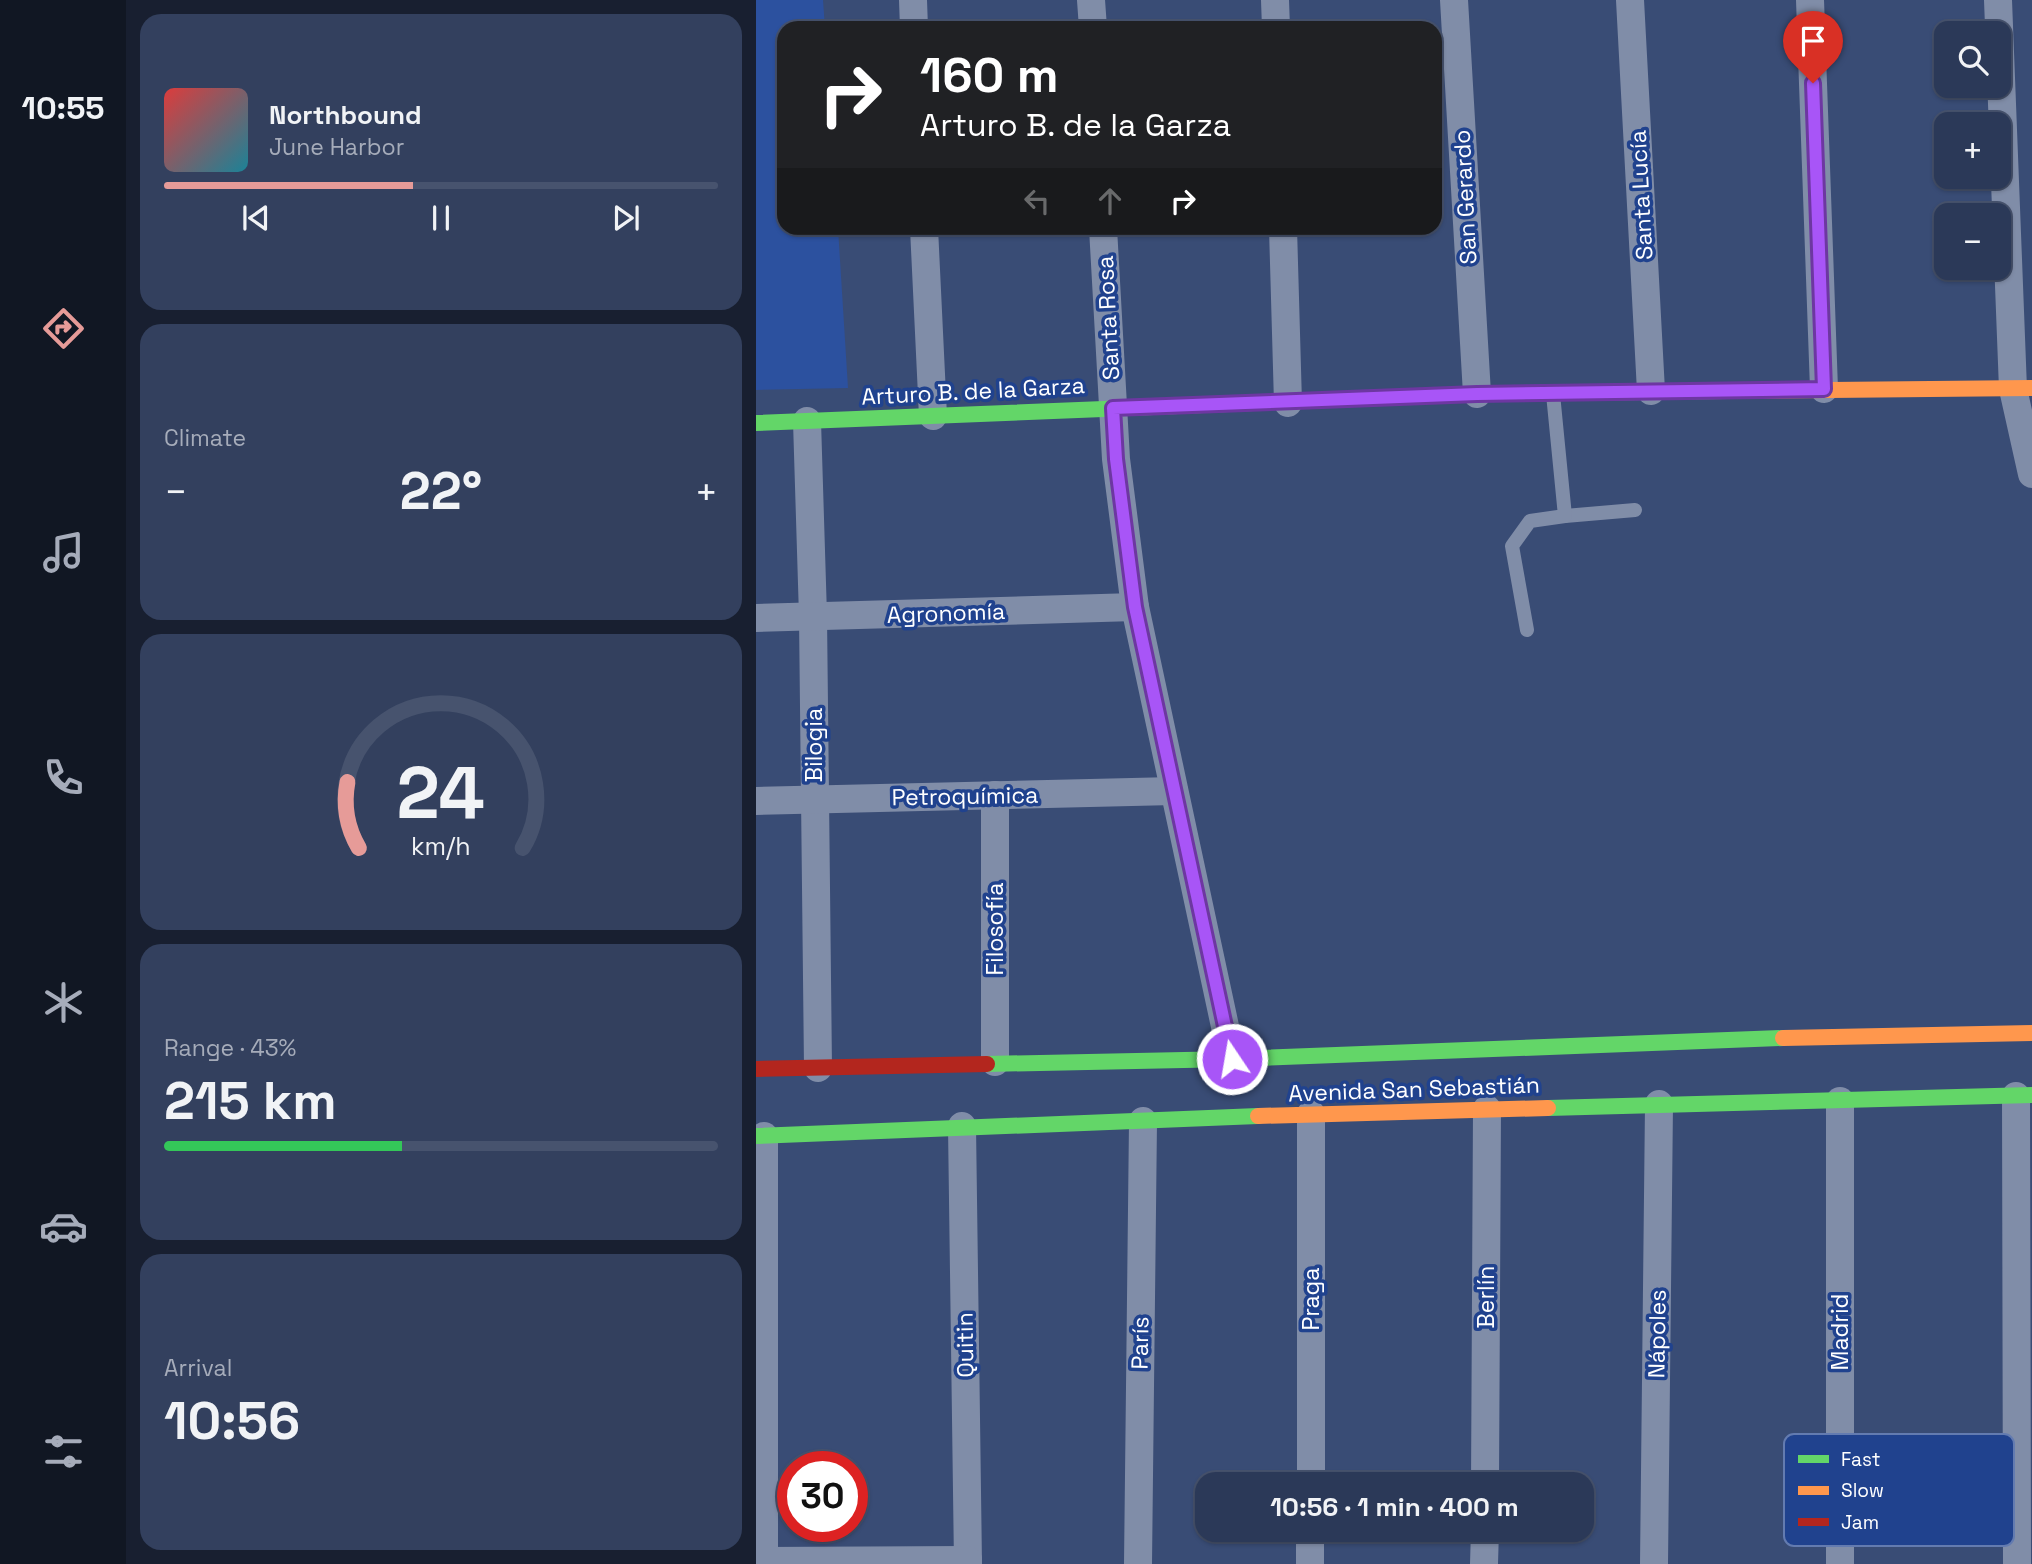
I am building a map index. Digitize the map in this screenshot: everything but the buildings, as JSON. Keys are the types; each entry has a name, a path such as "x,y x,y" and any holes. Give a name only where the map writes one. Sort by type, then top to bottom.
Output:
{"main road":[{"name":"Arturo B. de la Garza","path":"756,422 1477,394 2022,388"},
{"name":"Avenida San Sebastián","path":"756,1069 1232,1059 1797,1037 2032,1033"},
{"name":"Avenida San Sebastián","path":"760,1136 1311,1114 2024,1096"}],"street":[{"path":"913,0 914,21"},
{"path":"1091,0 1092,21"},
{"path":"1275,0 1276,21"},
{"name":"San Gerardo","path":"1454,0 1477,394"},
{"name":"Santa Lucía","path":"1630,0 1651,391"},
{"path":"1810,0 1824,389"},
{"path":"1998,0 2022,388 2032,474"},
{"path":"924,235 933,416"},
{"name":"Santa Rosa","path":"1103,235 1116,459 1135,607 1232,1059"},
{"path":"1283,235 1288,403"},
{"name":"Bilogia","path":"807,421 813,616 818,1069"},
{"name":"Agronomía","path":"756,618 1135,607"},
{"name":"Petroquímica","path":"756,801 1174,791"},
{"name":"Filosofía","path":"995,795 995,1062"},
{"path":"2017,1564 2024,1096"},
{"name":"Madrid","path":"1840,1101 1840,1434"},
{"name":"Nápoles","path":"1654,1564 1659,1104"},
{"name":"Berlín","path":"1485,1472 1487,1109"},
{"name":"Praga","path":"1311,1114 1311,1472"},
{"name":"París","path":"1138,1564 1143,1121"},
{"name":"Quitin","path":"962,1126 968,1562"},
{"path":"760,1136 761,1562 968,1562"},
{"path":"1310,1542 1310,1564"},
{"path":"1484,1564 1485,1542"},
{"name":"Madrid","path":"1840,1546 1840,1564"}],"lane":[{"path":"1553,393 1565,516"},
{"path":"1527,630 1512,546 1530,521 1635,510"}],"shaded area":[{"path":"756,0 823,0 824,21 777,21 777,235 838,235 848,388 756,390"}],"traffic: fast":[{"path":"756,423 1477,394 1727,391"},
{"path":"987,1064 1232,1059 1783,1038"},
{"path":"1548,1108 2032,1095"},
{"path":"756,1136 1258,1116"}],"traffic: slow":[{"path":"1727,391 2032,388"},
{"path":"1783,1038 2032,1033"},
{"path":"1258,1116 1548,1108"}],"traffic: jam":[{"path":"756,1069 987,1064"}],"route":[{"path":"1232,1059 1135,607 1116,459 1113,408 1477,394 1824,389 1813,83"}]}
